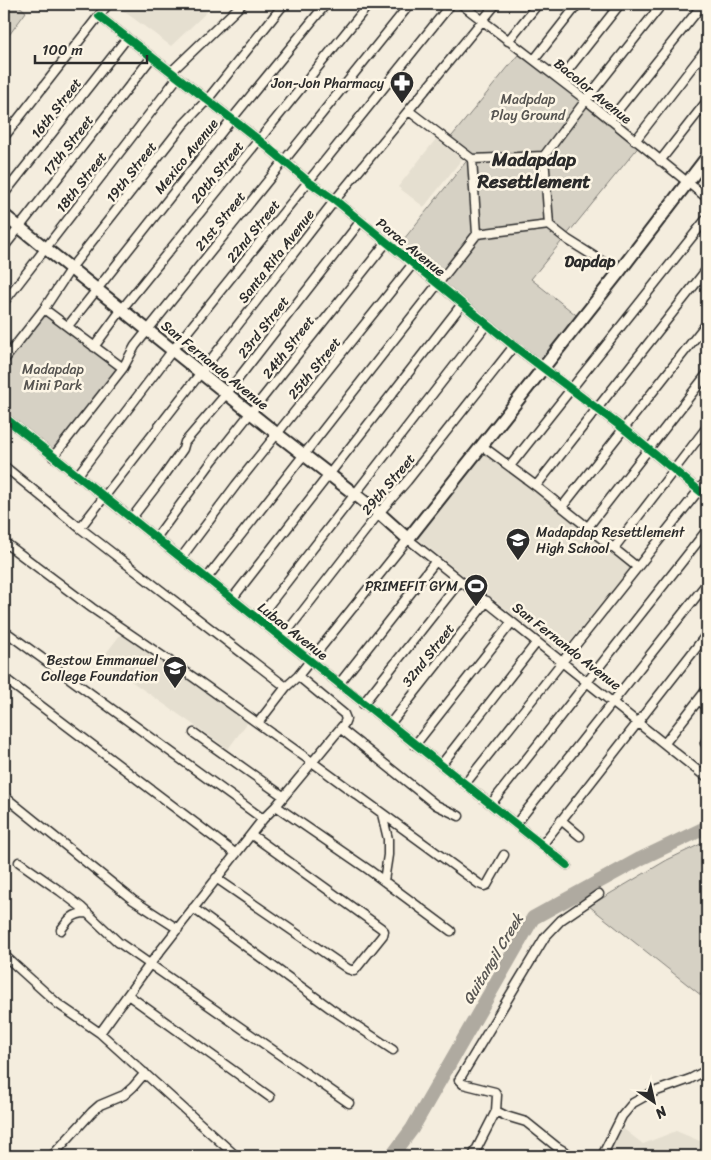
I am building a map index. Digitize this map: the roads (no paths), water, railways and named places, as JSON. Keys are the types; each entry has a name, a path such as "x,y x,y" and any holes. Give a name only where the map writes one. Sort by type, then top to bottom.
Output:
{"main road":[{"path":"408,539 707,157"},
{"name":"San Fernando Avenue","path":"4,215 97,288 172,351 227,392 303,455 379,513 408,539"}],"street":[{"path":"4,137 108,4"},
{"name":"18th Street","path":"4,302 175,75 242,4"},
{"name":"19th Street","path":"4,360 44,309 71,268 183,125 207,100 284,4"},
{"name":"Mexico Avenue","path":"68,326 231,120 326,4"},
{"name":"20th Street","path":"94,347 122,309 368,4"},
{"name":"21st Street","path":"53,456 123,368 135,346 410,4"},
{"name":"22nd Street","path":"78,476 172,351 451,4"},
{"name":"Bacolor Avenue","path":"461,4 586,100 707,198"},
{"name":"Santa Rita Avenue","path":"80,528 335,200 496,4"},
{"path":"508,41 538,4"},
{"path":"534,60 578,4"},
{"path":"560,80 620,4"},
{"path":"549,225 544,156 662,4"},
{"path":"610,120 702,4"},
{"name":"Porac Avenue","path":"99,16 259,140 309,182 335,200 412,265 542,368 624,429 707,497"},
{"name":"16th Street","path":"4,194 127,38"},
{"path":"635,141 707,48"},
{"name":"17th Street","path":"4,247 152,57"},
{"path":"660,161 707,102"},
{"path":"409,111 472,159 544,156"},
{"path":"207,578 477,234 472,159"},
{"path":"510,466 707,218"},
{"name":"23rd Street","path":"130,519 164,476 186,442 360,222"},
{"path":"477,234 549,225 568,240 618,272"},
{"name":"24th Street","path":"156,538 213,460 386,243"},
{"name":"25th Street","path":"180,558 412,265"},
{"path":"536,486 707,269"},
{"path":"232,599 462,304"},
{"path":"44,309 123,368"},
{"path":"562,507 707,323"},
{"path":"258,620 487,324"},
{"name":"29th Street","path":"282,638 379,513 407,481 514,346"},
{"path":"588,527 707,374"},
{"name":"Lubao Avenue","path":"4,418 567,865"},
{"path":"614,548 707,427"},
{"path":"482,446 536,486 637,567"},
{"path":"4,466 80,528 286,687"},
{"path":"465,784 707,480"},
{"path":"491,804 707,530"},
{"path":"258,723 286,687 311,661 408,539"},
{"name":"San Fernando Avenue","path":"408,539 707,778"},
{"path":"4,542 92,608 258,723 479,884 484,886 489,882 504,855"},
{"path":"339,684 435,562"},
{"path":"363,704 460,581"},
{"path":"516,824 707,583"},
{"name":"32nd Street","path":"390,724 487,601"},
{"path":"415,745 512,622"},
{"path":"6,632 263,819"},
{"path":"542,844 707,634"},
{"path":"441,765 537,642"},
{"path":"100,1033 216,878 263,819 341,729 346,719 344,714 298,676"},
{"path":"4,678 236,854"},
{"path":"665,743 707,689"},
{"path":"699,700 707,706"},
{"path":"341,729 436,804 459,816"},
{"path":"194,733 283,796"},
{"path":"707,739 705,743 707,745"},
{"path":"4,796 133,900 178,929"},
{"path":"276,806 384,881 451,931"},
{"path":"382,814 388,839 388,855 384,881"},
{"path":"561,820 580,836"},
{"path":"216,878 348,969 354,972 360,966 384,931 252,835"},
{"path":"19,862 60,891 118,942 349,1103"},
{"path":"475,1156 496,1111 497,1095 494,1092 463,1084 459,1080 545,938 561,920 599,894"},
{"path":"193,908 330,1008 393,1050"},
{"path":"61,930 68,920 77,914 86,913"},
{"path":"4,955 58,1004 100,1033 236,1156"},
{"path":"128,995 270,1097"},
{"path":"602,1156 622,1116 633,1103 651,1093 690,1079 707,1070"},
{"path":"52,1156 92,1112 100,1105 124,1095 145,1073"},
{"path":"496,1111 526,1122 557,1147 572,1156"}],"waterway":[{"name":"Quitangil Creek","path":"392,1156 412,1129 533,918 640,859 707,827"}],"place":[{"name":"Jon-Jon Pharmacy","path":"402,104"},
{"name":"Madapdap Resettlement High School","path":"518,561"},
{"name":"PRIMEFIT GYM","path":"476,607"},
{"name":"Bestow Emmanuel College Foundation","path":"175,689"}],"district":[{"name":"Madapdap Resettlement","path":"534,170"},
{"name":"Dapdap","path":"590,261"}],"park label":[{"name":"Madpdap Play Ground","path":"528,108"},
{"name":"Madapdap Mini Park","path":"53,378"}]}
